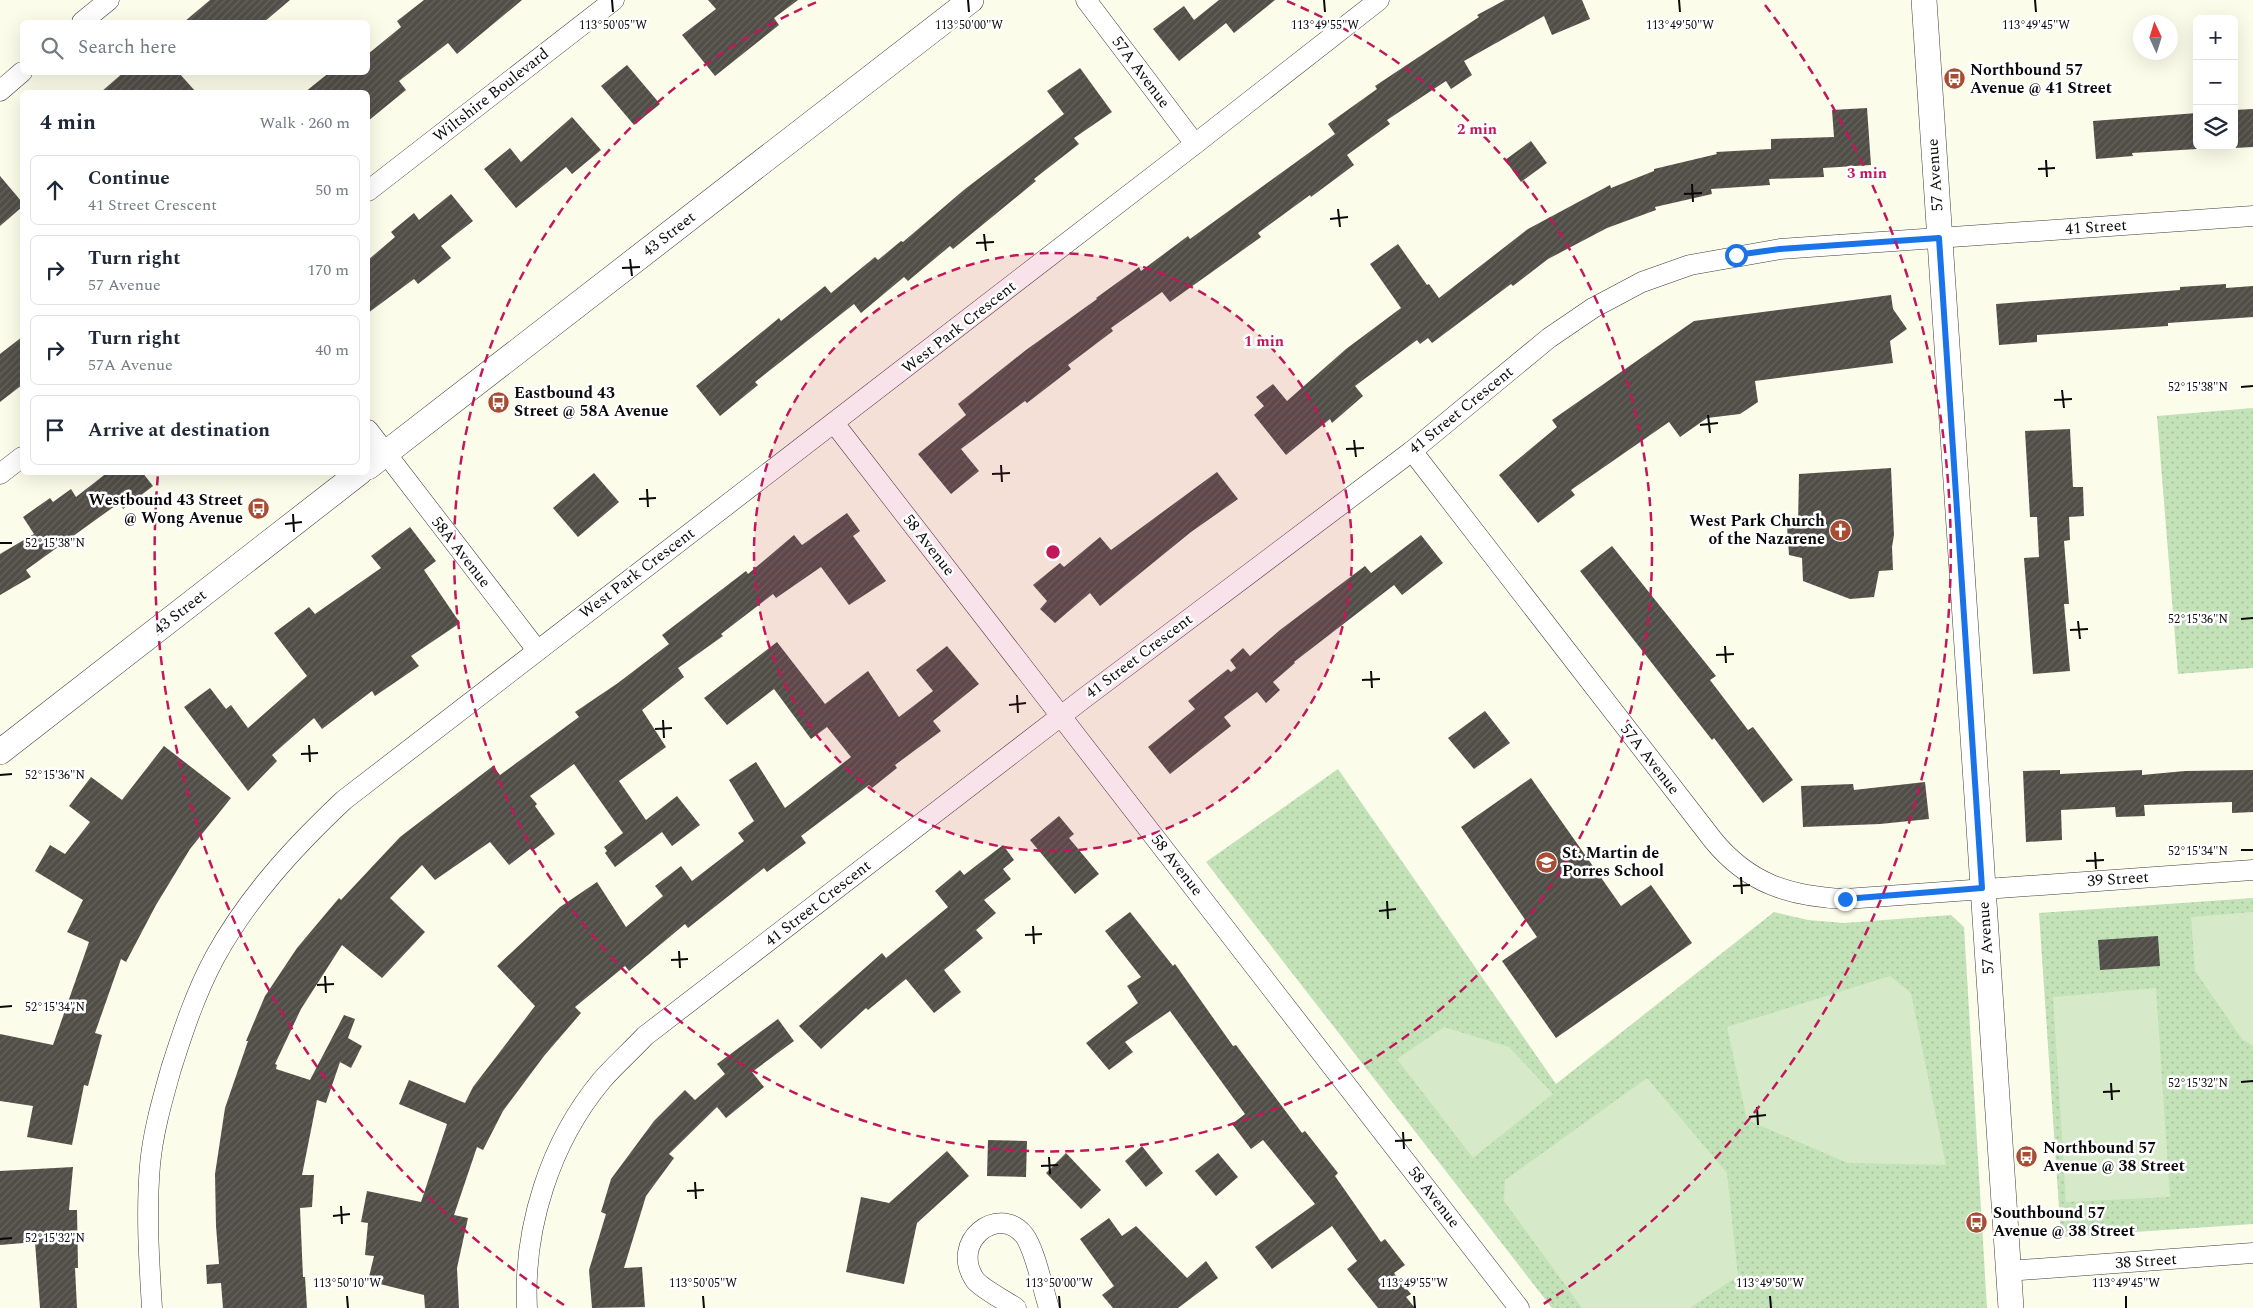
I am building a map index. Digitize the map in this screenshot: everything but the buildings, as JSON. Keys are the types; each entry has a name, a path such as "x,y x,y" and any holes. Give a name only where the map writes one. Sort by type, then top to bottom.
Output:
{"street":[{"path":"84,20 108,0"},
{"name":"Wiltshire Boulevard","path":"370,189 614,0"},
{"name":"43 Street","path":"376,460 971,0"},
{"name":"57A Avenue","path":"1086,0 1195,144"},
{"name":"West Park Crescent","path":"152,1308 148,1197 156,1126 185,1026 215,957 257,892 306,835 344,800 1379,0"},
{"name":"57 Avenue","path":"1924,0 2011,1308"},
{"path":"0,90 20,74"},
{"name":"41 Street","path":"1939,238 2253,216"},
{"name":"41 Street Crescent","path":"527,1308 529,1254 545,1182 561,1145 579,1111 602,1080 645,1036 1061,716 1412,451 1549,338 1593,308 1642,282 1690,265 1736,255 1780,249 1939,238"},
{"name":"58 Avenue","path":"834,423 1519,1308"},
{"name":"58A Avenue","path":"370,438 376,460 537,650"},
{"name":"57A Avenue","path":"1412,451 1727,858 1745,872 1769,885 1795,894 1828,898 1845,899 1982,888"},
{"path":"0,474 20,459"},
{"name":"43 Street","path":"0,752 356,475"},
{"name":"39 Street","path":"1982,888 2253,870"},
{"path":"1016,1308 976,1281 969,1268 967,1254 970,1242 978,1231 990,1226 1002,1224 1015,1227 1024,1235 1030,1245 1049,1308"},
{"name":"38 Street","path":"2008,1271 2253,1253"}],"green space":[{"path":"2253,408 2253,668 2178,674 2157,416"},
{"path":"1338,769 1556,1084 1774,912 1808,920 1844,923 1951,915 1964,927 1987,1308 1552,1308 1206,862"},
{"path":"2253,898 2253,1224 2061,1237 2039,913"},
{"path":"2253,912 2253,1046 2242,1039 2195,971 2191,917"},
{"path":"1890,976 1911,993 1946,1165 1848,1163 1747,1120 1727,1027"},
{"path":"2156,988 2170,1197 2066,1202 2053,997"},
{"path":"1444,1027 1509,1047 1553,1094 1473,1158 1397,1059"},
{"path":"1647,1078 1727,1173 1738,1276 1690,1308 1582,1308 1504,1201 1505,1180"}],"place":[{"name":"Northbound 57 Avenue @ 41 Street","path":"1954,79"},
{"name":"Eastbound 43 Street @ 58A Avenue","path":"498,402"},
{"name":"Westbound 43 Street @ Wong Avenue","path":"259,509"},
{"name":"West Park Church of the Nazarene","path":"1841,530"},
{"name":"St. Martin de Porres School","path":"1546,862"},
{"name":"Northbound 57 Avenue @ 38 Street","path":"2027,1157"},
{"name":"Southbound 57 Avenue @ 38 Street","path":"1977,1222"}],"route":[{"path":"1736,255 1780,249 1939,238 1982,888 1845,899"}]}
